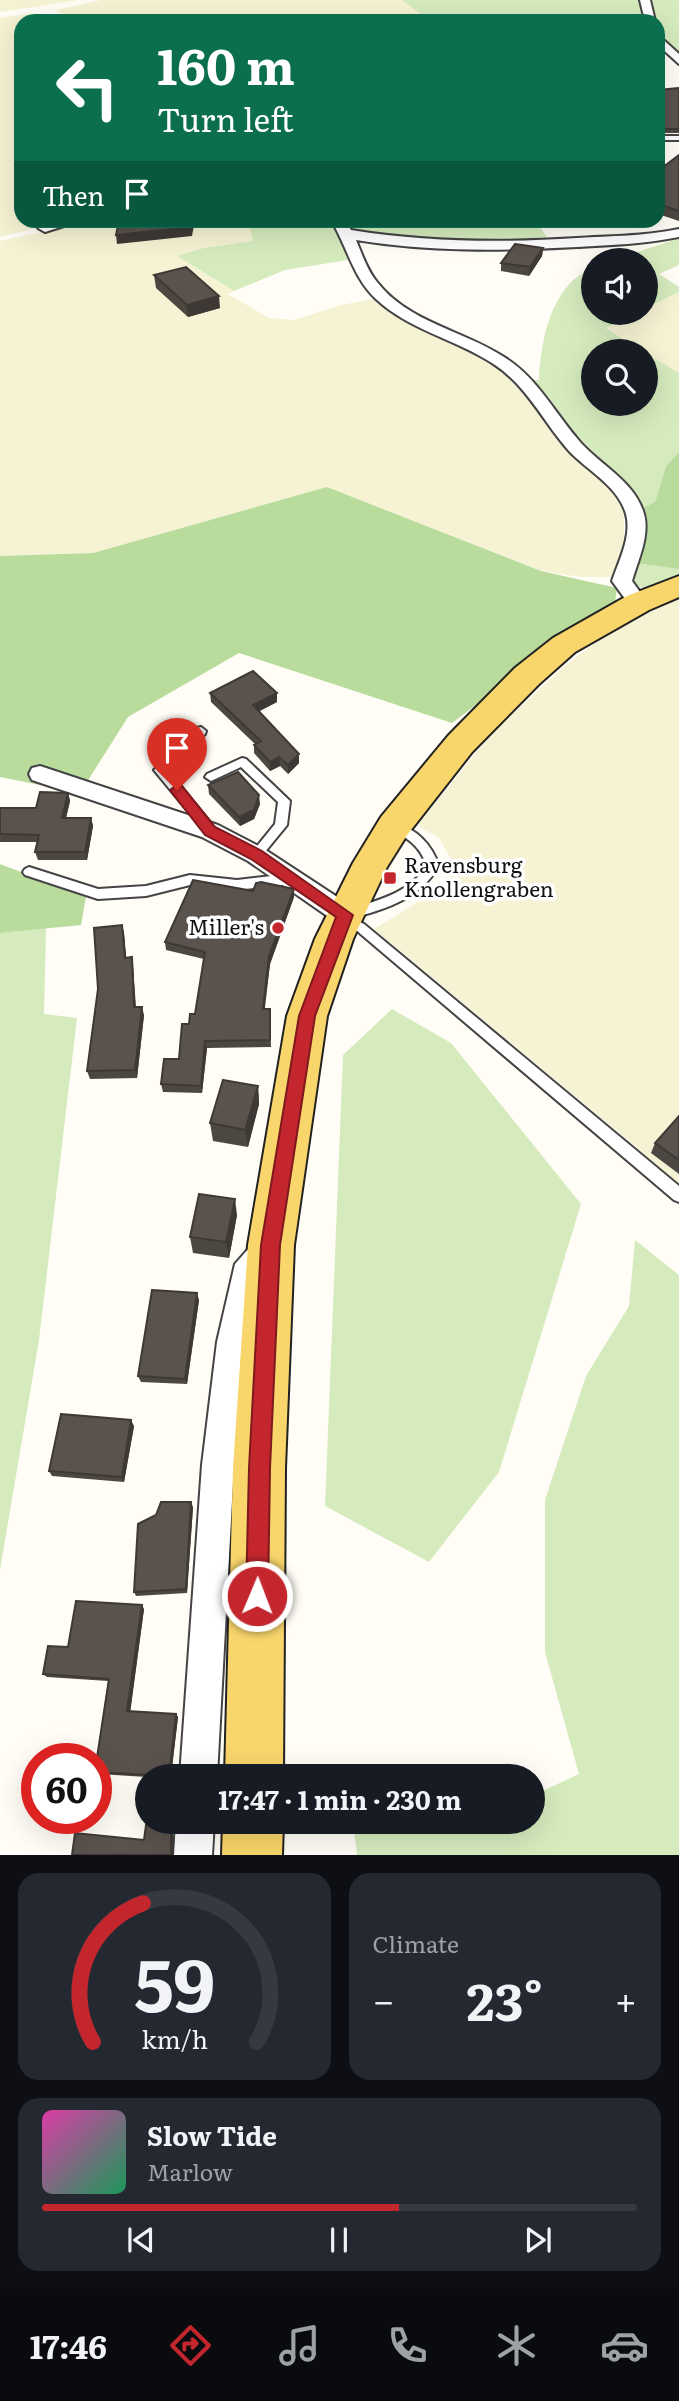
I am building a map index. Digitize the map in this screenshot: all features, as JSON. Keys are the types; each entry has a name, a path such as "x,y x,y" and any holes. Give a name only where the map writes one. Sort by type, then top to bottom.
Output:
{"main road":[{"path":"254,1764 259,1468 271,1245 307,1016 344,916 394,826 460,744 527,676 630,592 679,586"},
{"path":"252,1855 253,1834"}],"street":[{"path":"665,46 679,61"},
{"path":"343,228 348,246 360,270 379,294 406,315 472,345 514,370 582,455 625,493 635,512 638,532 630,592"},
{"path":"346,228 394,243 460,247 545,245 679,233"},
{"path":"40,774 210,831 256,855 344,916"},
{"path":"199,1764 218,1465 232,1342 245,1274 271,1245"},
{"path":"193,1855 194,1834"}],"lane":[{"path":"201,731 160,770 210,831"},
{"path":"211,777 242,762 284,800 281,825 256,855"},
{"path":"29,872 98,894 146,891 190,880 237,886 290,879"},
{"path":"344,916 679,1195"}],"shaded area":[{"path":"0,0 79,0 0,12"},
{"path":"101,0 402,0 422,14 63,14 56,10"},
{"path":"14,16 14,228 36,228 0,237 0,18"},
{"path":"45,228 250,228 253,241 203,248 177,256 234,291 228,294 269,318 294,320 341,305 373,299 471,351 516,379 587,468 615,491 624,508 624,555 614,577 581,577 542,571 327,487 93,553 0,556 0,241 47,231"},
{"path":"679,292 679,373 658,360 658,339 624,339 605,327 658,325 658,302"},
{"path":"679,598 679,1187 635,1146 374,929 432,893 447,877 450,857 439,838 421,828 419,823 494,731 566,665 610,632"}],"green space":[{"path":"402,0 641,0 645,14 421,14"},
{"path":"648,0 679,0 679,57 665,40 665,14 652,14"},
{"path":"250,228 336,228 348,260 285,270 234,291 177,256 203,248 253,241"},
{"path":"352,228 541,228 549,241 458,244 356,231"},
{"path":"679,238 679,265 659,274 679,287 679,292 658,302 658,248 649,248"},
{"path":"581,275 581,325 612,325 606,328 623,339 581,339 581,416 658,416 658,360 679,373 679,452 666,466 655,502 642,509 635,497 584,449 528,380 539,380 542,348 551,315 567,287"},
{"path":"679,452 679,569 627,562 635,512 655,502 666,466"},
{"path":"327,487 541,571 617,588 615,603 554,640 508,681 452,723 239,653 128,717 80,793 0,777 0,556 93,553"},
{"path":"635,563 679,569 679,577 646,590 634,584"},
{"path":"0,864 86,897 81,925 0,933"},
{"path":"46,928 44,1014 77,1018 39,1340 0,1570 0,933"},
{"path":"392,1009 451,1043 581,1204 499,1472 429,1562 325,1506 343,1055"},
{"path":"635,1240 679,1275 679,1855 357,1855 354,1834 545,1834 545,1790 579,1774 545,1652 545,1500 586,1376 629,1306"}],"building":[{"path":"679,88 679,129 665,129 665,89"},
{"path":"679,155 679,211 665,206 665,166"},
{"path":"117,228 182,228 116,235"},
{"path":"515,244 543,248 530,267 501,263"},
{"path":"186,267 219,296 187,305 154,275"},
{"path":"253,671 277,693 253,705 299,754 288,765 279,757 270,762 254,745 261,741 210,693"},
{"path":"238,772 259,795 254,810 239,817 208,785"},
{"path":"40,792 68,793 62,818 91,818 85,852 35,852 39,835 0,834 0,808 36,808"},
{"path":"193,880 253,891 256,883 261,882 294,889 269,956 263,1009 270,1009 270,1040 205,1041 201,1086 161,1084 164,1059 179,1059 182,1024 189,1024 190,1014 195,1014 205,952 165,942"},
{"path":"122,925 125,958 132,957 134,1007 142,1007 135,1070 87,1071 98,989 94,928"},
{"path":"223,1080 258,1086 245,1130 210,1123"},
{"path":"679,1116 679,1160 655,1143"},
{"path":"199,1194 235,1199 226,1242 190,1237"},
{"path":"152,1290 197,1293 185,1379 138,1376"},
{"path":"61,1414 131,1420 122,1477 49,1471"},
{"path":"161,1502 191,1502 186,1589 134,1592 138,1524 156,1515"},
{"path":"76,1601 142,1605 127,1711 176,1714 170,1764 135,1764 135,1774 112,1773 112,1743 99,1743 109,1679 43,1674 48,1646 68,1647"},
{"path":"75,1834 144,1840 145,1834 171,1834 171,1855 72,1855"}],"place":[{"name":"Ravensburg Knollengraben","path":"390,878"},
{"name":"Miller's","path":"278,928"}],"route":[{"path":"177,790 210,831 256,855 345,915 307,1016 283,1155 271,1245 259,1468 257,1596"}]}
